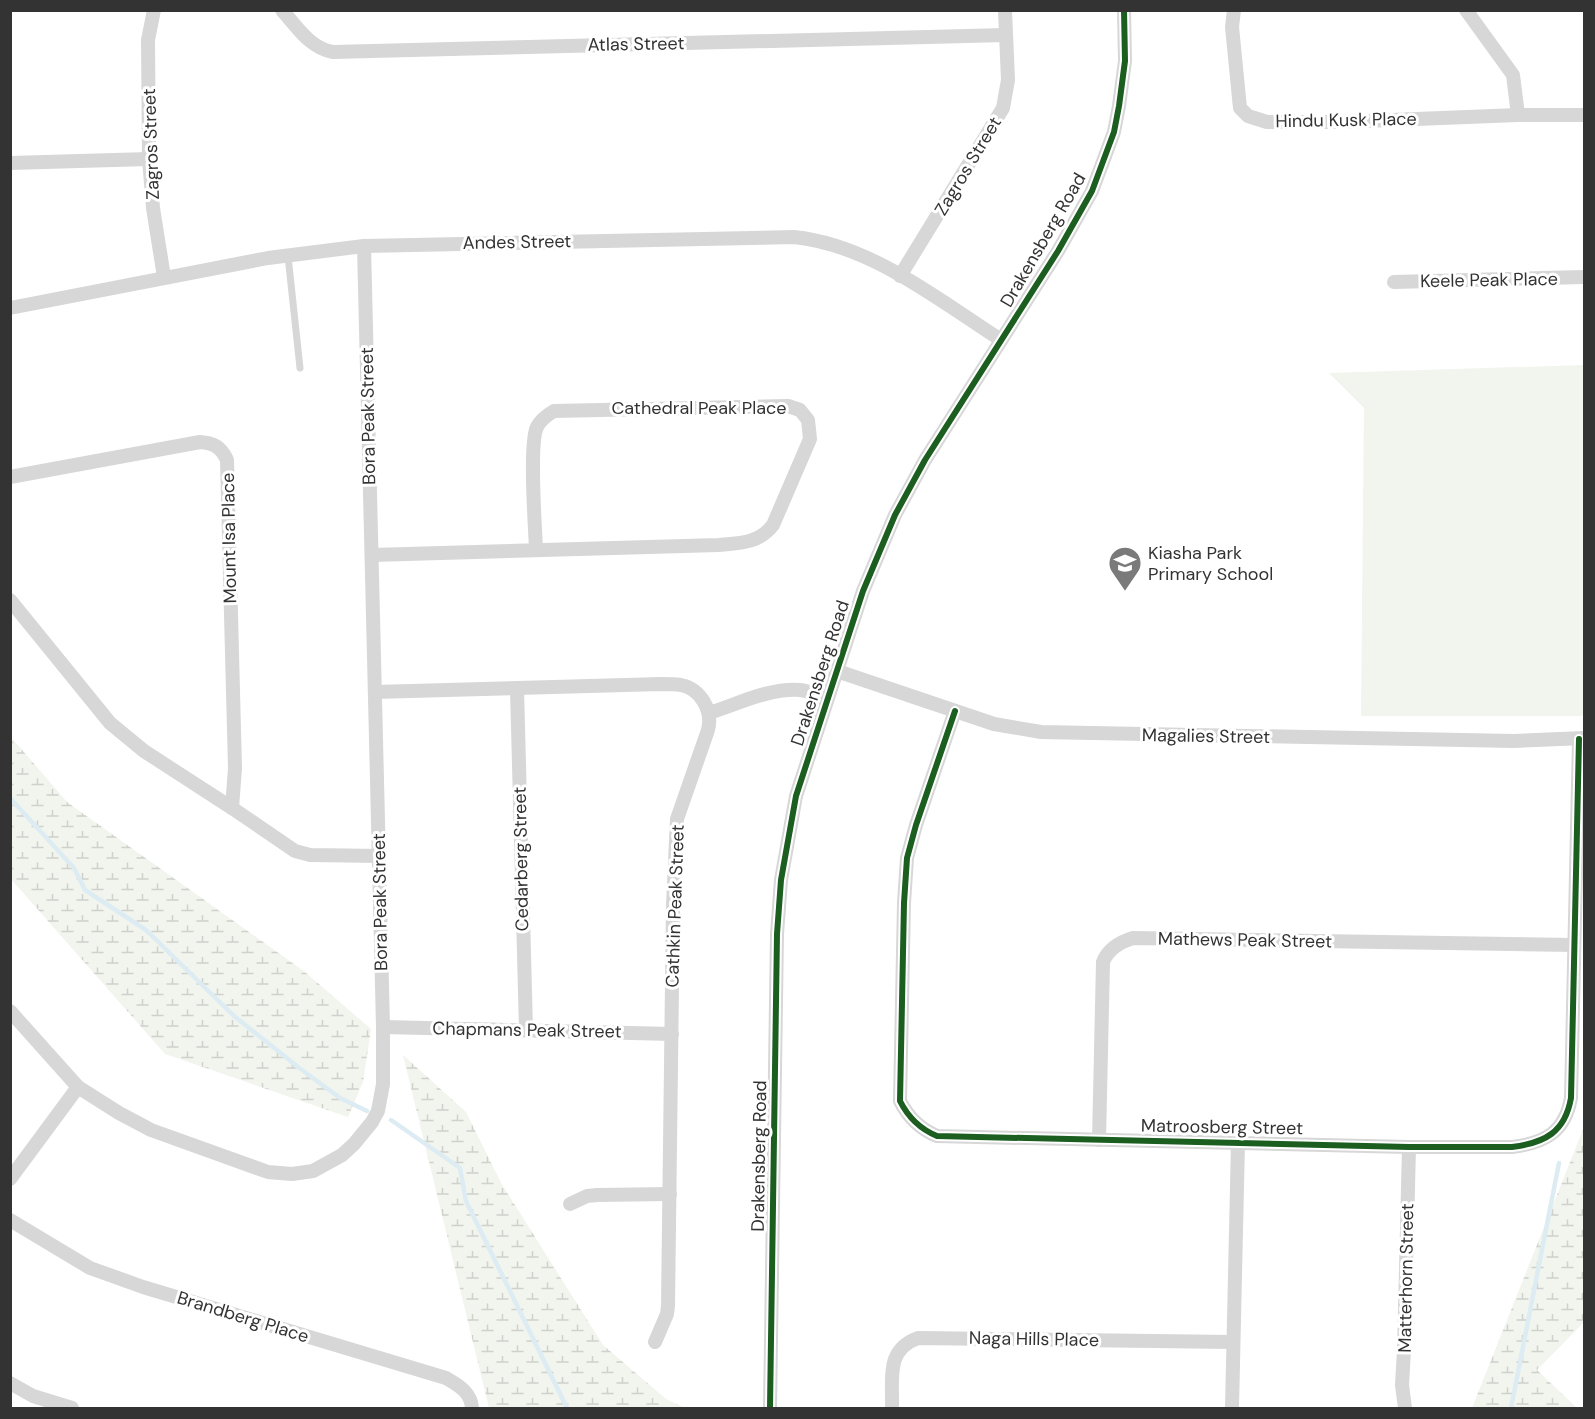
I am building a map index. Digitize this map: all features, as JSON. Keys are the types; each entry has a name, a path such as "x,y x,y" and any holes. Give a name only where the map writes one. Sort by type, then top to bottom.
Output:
{"street":[{"name":"Zagros Street","path":"154,10 148,40 149,159 153,208 164,277"},
{"name":"Atlas Street","path":"282,10 314,46 333,52 1006,35"},
{"name":"Zagros Street","path":"900,276 1004,108 1008,80 1005,10"},
{"name":"Drakensberg Road","path":"770,1408 777,934 781,880 796,796 863,591 895,515 925,460 1058,251 1092,191 1114,132 1119,106 1125,61 1124,10"},
{"name":"Hindu Kusk Place","path":"1233,10 1232,27 1240,108 1248,116 1267,122 1584,115"},
{"path":"1467,10 1513,75 1518,115"},
{"path":"10,163 149,159"},
{"name":"Andes Street","path":"10,308 164,277 364,246 794,237 818,240 860,253 1001,340"},
{"name":"Bora Peak Street","path":"10,1011 78,1087 118,1113 151,1130 268,1172 292,1174 313,1172 342,1155 354,1144 375,1117 383,1084 383,1027 364,246"},
{"name":"Keele Peak Place","path":"1394,282 1584,277"},
{"name":"Cathedral Peak Place","path":"372,555 719,545 751,542 767,533 773,525 810,439 808,420 800,410 788,406 554,411 542,420 536,431 534,476 536,549"},
{"name":"Mount Isa Place","path":"10,477 200,442 215,445 224,453 227,460 229,505 235,768 232,808"},
{"path":"10,600 110,723 144,751 295,851 310,855 380,856"},
{"name":"Magalies Street","path":"837,671 994,724 1041,732 1490,740 1582,739"},
{"path":"375,692 681,685 692,690 709,713 751,698 778,692 801,690 828,697"},
{"name":"Cedarberg Street","path":"517,689 526,1029"},
{"name":"Matroosberg Street","path":"955,711 907,858 904,903 900,1101 910,1117 920,1127 937,1136 1409,1147 1512,1147 1543,1140 1556,1131 1565,1119 1571,1098 1582,739"},
{"name":"Cathkin Peak Street","path":"656,1342 668,1306 673,905 677,819 708,730 709,713"},
{"name":"Mathews Peak Street","path":"1099,1140 1103,962 1108,953 1123,941 1133,938 1574,945"},
{"name":"Chapmans Peak Street","path":"383,1027 672,1034"},
{"path":"10,1179 78,1087"},
{"path":"1232,1408 1238,1142"},
{"name":"Matterhorn Street","path":"1405,1408 1402,1384 1409,1147"},
{"path":"570,1204 587,1196 670,1194"},
{"name":"Brandberg Place","path":"10,1220 90,1268 153,1290 446,1378 462,1387 472,1403 472,1408"},
{"name":"Naga Hills Place","path":"892,1408 896,1354 903,1345 918,1338 1232,1342"},
{"path":"10,1383 33,1396 72,1408"}],"lane":[{"path":"288,256 300,368"}],"green space":[{"path":"1584,365 1584,714 1581,716 1361,716 1364,408 1329,373"},
{"path":"11,737 67,802 305,972 371,1029 363,1082 348,1117 165,1054 11,879"},
{"path":"403,1055 466,1112 501,1183 603,1345 666,1399 685,1408 489,1408"},
{"path":"1584,1127 1584,1322 1537,1370 1577,1408 1472,1408"}],"waterway":[{"path":"10,798 74,868 85,890 146,930 234,1016 298,1067 340,1098 367,1111"},
{"path":"391,1120 460,1168 466,1201 567,1408"},
{"path":"1511,1408 1559,1163"}],"cycle path":[{"path":"770,1408 777,934 781,880 796,796 863,591 895,515 925,460 1058,251 1092,191 1114,132 1119,106 1125,61 1124,10"},
{"path":"955,711 907,858 904,903 900,1101 915,1122 937,1136 1409,1147 1512,1147 1544,1139 1552,1134 1564,1119 1571,1098 1579,739"}],"place":[{"name":"Kiasha Park Primary School","path":"1125,592"}]}
